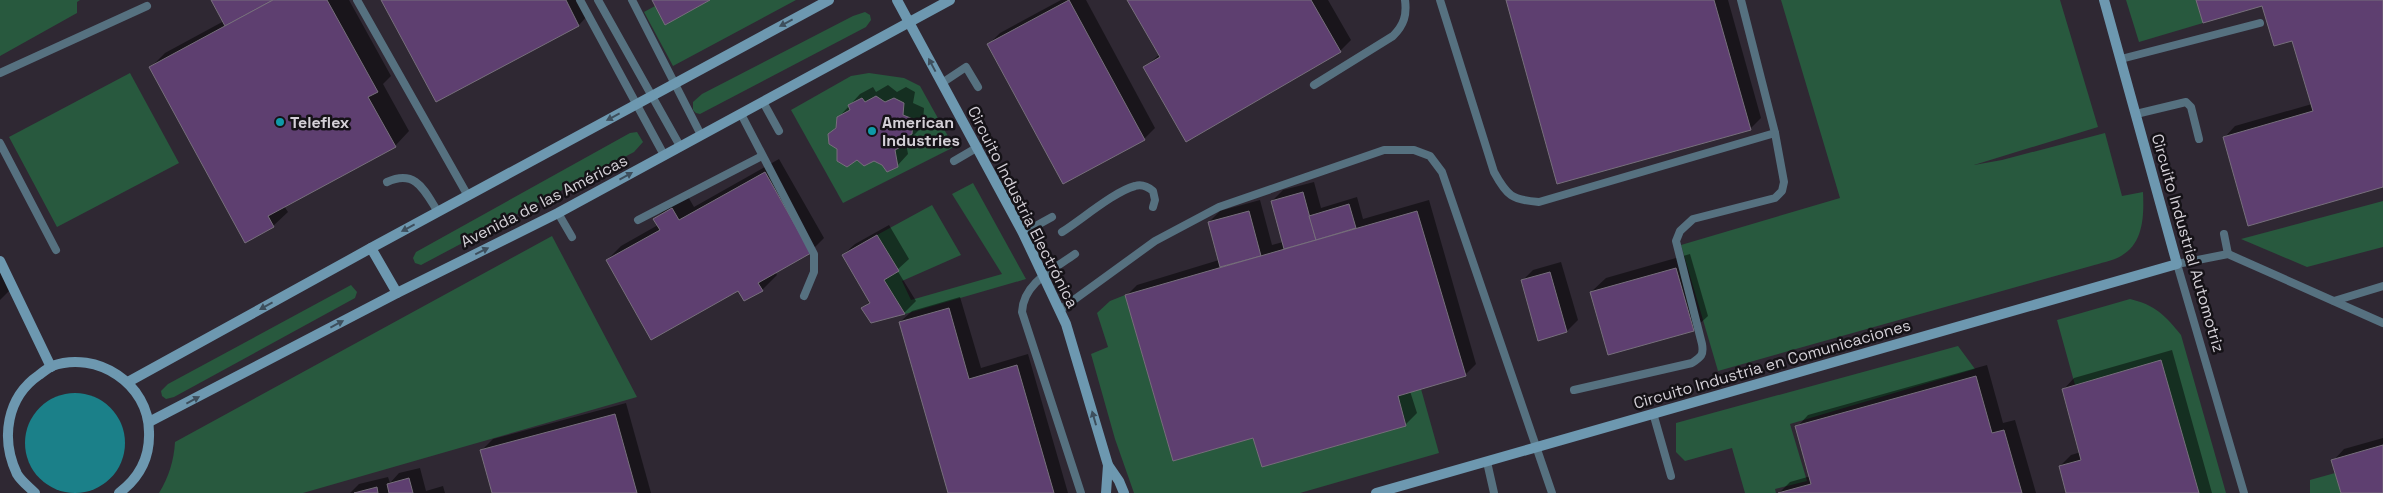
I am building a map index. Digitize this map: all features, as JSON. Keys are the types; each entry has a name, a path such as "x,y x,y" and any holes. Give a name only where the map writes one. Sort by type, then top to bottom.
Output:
{"main road":[{"path":"128,382 829,0"},
{"name":"Circuito Industria Electrónica","path":"897,0 978,147 1023,233 1060,310 1066,324 1108,465 1119,481 1124,493"},
{"name":"Avenida de las Américas","path":"149,422 396,293 558,213 950,0"},
{"name":"Circuito Industrial Automotriz","path":"2104,0 2177,264"},
{"path":"371,248 396,293"},
{"path":"0,262 51,366"},
{"name":"Circuito Industria en Comunicaciones","path":"1376,493 2177,264"},
{"path":"35,493 16,474 3,452 3,426 12,404 25,385 51,366 88,363 110,369 128,382 142,401 149,422 150,445 142,467 129,486 119,493"},
{"name":"Circuito Industria Electrónica","path":"1106,493 1108,465"}],"lane":[{"path":"357,0 468,196"},
{"path":"580,0 664,155"},
{"path":"598,0 680,146"},
{"path":"632,0 701,135"},
{"path":"1314,85 1393,36 1402,27 1405,18 1405,0"},
{"path":"1440,0 1494,172 1504,190 1518,200 1539,202 1775,133"},
{"path":"1574,390 1692,363 1701,358 1703,353 1702,344 1676,241 1680,231 1693,218 1775,198 1782,191 1784,182 1775,133 1741,0"},
{"path":"0,73 147,6"},
{"path":"2121,59 2260,23"},
{"path":"942,83 966,67 978,86"},
{"path":"763,102 779,131"},
{"path":"2136,114 2186,102 2190,108 2199,139"},
{"path":"741,114 814,254 814,272 804,296"},
{"path":"0,143 56,250"},
{"path":"954,161 978,147"},
{"path":"1060,310 1155,241 1219,207 1384,150 1414,150 1430,156 1442,172 1552,493"},
{"path":"638,220 762,156"},
{"path":"387,182 402,177 418,182 438,212"},
{"path":"1062,232 1120,193 1134,186 1142,185 1153,191 1156,200 1153,207"},
{"path":"558,213 572,237"},
{"path":"1023,233 1052,217"},
{"path":"2224,234 2228,254"},
{"path":"1075,254 1044,276 1026,294 1022,312 1081,493"},
{"path":"2177,264 2228,254 2383,323"},
{"name":"Circuito Industrial Automotriz","path":"2177,264 2244,493"},
{"path":"2334,301 2383,286"},
{"path":"1653,413 1671,476"},
{"path":"1487,462 1494,493"}],"green space":[{"path":"0,0 80,0 77,2 77,13 0,56"},
{"path":"710,0 796,0 673,66 644,12 655,6 665,24"},
{"path":"1781,0 2060,0 2098,127 1974,165 2002,160 2105,133 2122,196 2143,192 2143,219 2134,244 2121,256 2110,261 1718,371 1681,245 1840,198"},
{"path":"2126,0 2196,0 2203,23 2139,42"},
{"path":"865,12 870,15 871,20 866,27 700,114 693,110 693,102 702,94 853,16"},
{"path":"130,73 179,163 57,227 9,137"},
{"path":"869,73 904,78 920,86 954,147 843,203 791,110 851,76"},
{"path":"637,132 643,142 634,152 421,265 415,263 413,258 416,252 630,133"},
{"path":"973,183 1026,279 905,314 884,280 898,271 877,235 932,205 961,255 902,281 911,300 1002,274 952,194"},
{"path":"2383,201 2383,247 2307,267 2241,239"},
{"path":"552,236 637,397 303,493 159,493 166,481 175,442"},
{"path":"351,285 357,292 355,298 174,397 166,399 162,396 161,391 168,384"},
{"path":"1125,295 1173,461 1253,438 1262,467 1406,426 1398,396 1421,389 1439,453 1300,493 1134,493 1115,439 1091,354 1108,347 1097,313 1110,301"},
{"path":"2130,299 2146,304 2159,312 2181,335 2226,493 2199,493 2161,361 2075,385 2057,320"},
{"path":"1958,346 1975,369 1790,424 1807,481 1775,489 1776,493 1745,493 1732,448 1685,461 1676,452 1676,423"},
{"path":"2335,473 2341,493 2310,493 2310,480"}],"water":[{"path":"75,393 85,394 103,401 117,415 124,433 124,453 117,471 103,485 85,492 75,493 65,492 47,485 33,471 26,453 25,443 26,433 33,415 47,401 65,394"}],"building":[{"path":"211,0 273,0 225,26"},
{"name":"Teleflex","path":"273,0 327,0 378,92 368,97 396,147 268,216 274,227 245,243 149,67"},
{"path":"381,0 566,0 579,26 436,102"},
{"path":"652,0 710,0 665,25"},
{"path":"1069,0 1145,140 1063,184 987,44"},
{"path":"1127,0 1311,0 1341,52 1186,142 1143,67 1160,57"},
{"path":"1506,0 1714,0 1751,130 1557,184"},
{"path":"2196,0 2383,0 2383,187 2248,226 2223,137 2313,111 2292,41 2274,46 2262,6 2203,23"},
{"name":"American Industries","path":"876,96 885,102 894,98 904,103 903,115 913,119 912,134 906,137 908,143 895,150 898,167 887,172 882,165 874,161 864,166 857,160 847,167 837,161 837,149 829,144 828,134 836,128 837,117 850,110 848,105 862,98 865,102"},
{"path":"765,172 811,253 758,283 763,291 744,301 738,291 651,340 606,260 660,230 653,219 672,208 679,220"},
{"path":"1303,192 1316,240 1284,249 1271,201"},
{"path":"1349,204 1356,228 1316,240 1309,216"},
{"path":"1249,211 1261,256 1220,267 1208,222"},
{"path":"1417,211 1466,376 1398,396 1406,426 1262,467 1253,438 1173,461 1125,295"},
{"path":"877,235 899,271 884,280 905,314 871,323 861,308 870,303 842,255"},
{"path":"1676,268 1694,331 1608,355 1590,292"},
{"path":"1550,272 1567,332 1538,341 1521,280"},
{"path":"949,308 969,379 1017,365 1054,493 948,493 899,322"},
{"path":"2161,360 2199,493 2066,493 2059,466 2081,460 2062,389"},
{"path":"1976,376 1992,433 2004,430 2022,493 1778,493 1811,484 1795,426"},
{"path":"615,414 637,493 492,493 480,450"},
{"path":"2383,445 2383,493 2341,493 2331,460"},
{"path":"409,478 413,493 389,493 387,484"},
{"path":"377,487 378,493 354,493"}],"place":[{"name":"Teleflex","path":"280,122"},
{"name":"American Industries","path":"872,131"}]}
